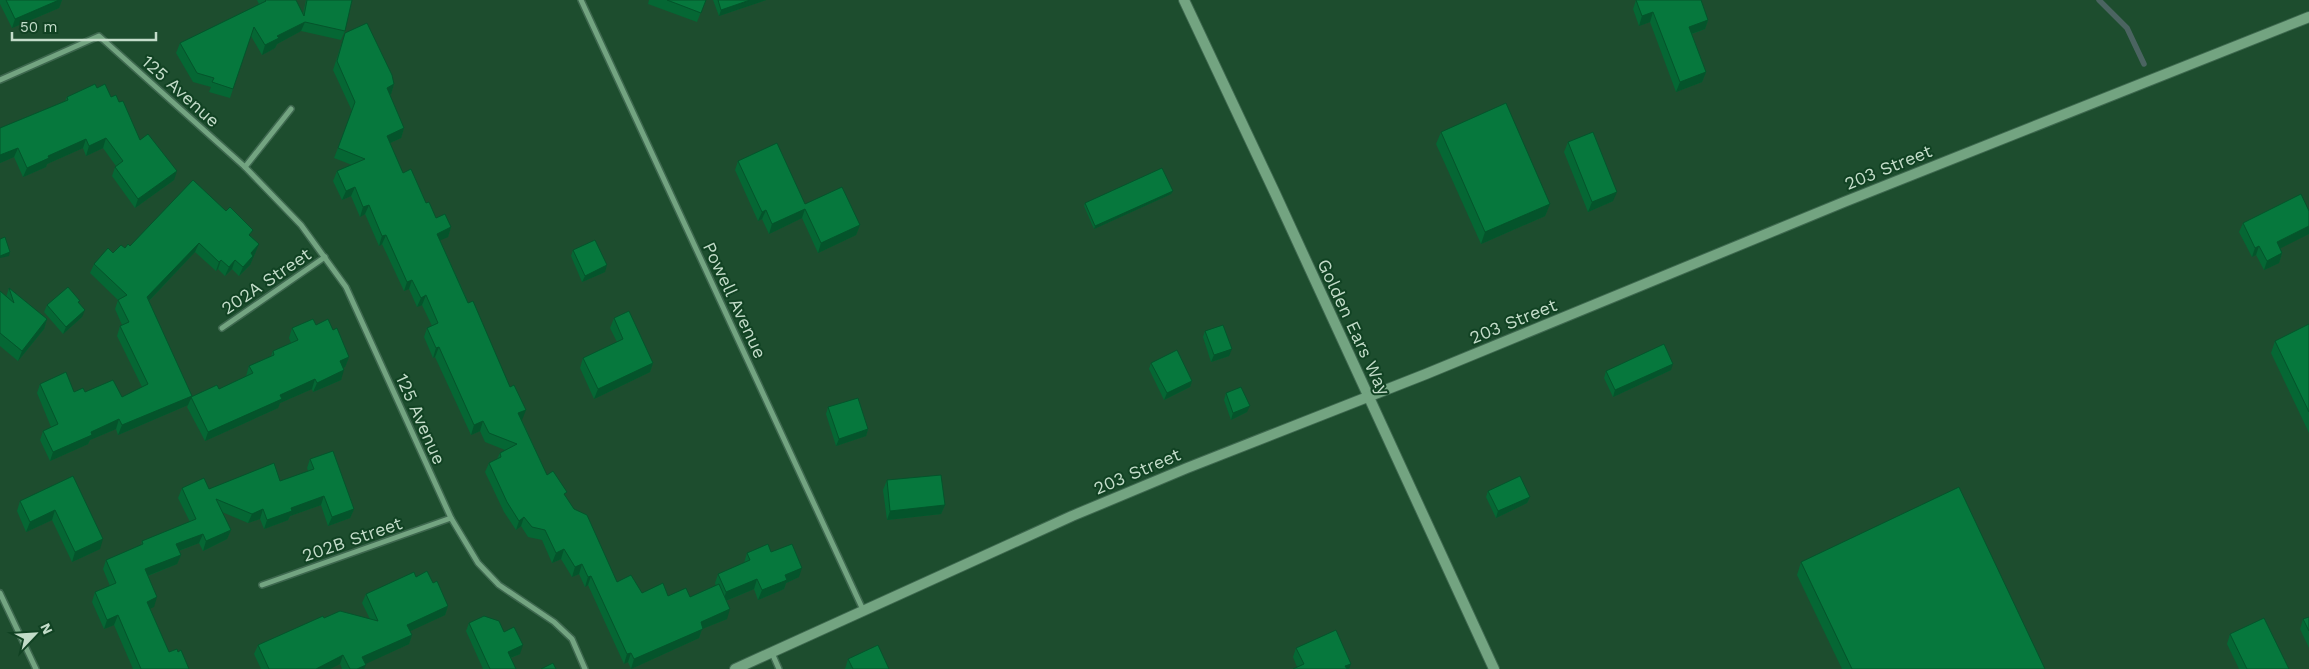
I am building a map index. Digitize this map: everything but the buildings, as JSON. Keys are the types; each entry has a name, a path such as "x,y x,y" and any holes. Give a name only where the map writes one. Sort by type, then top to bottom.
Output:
{"main road":[{"name":"Golden Ears Way","path":"1184,0 1494,669"},
{"name":"203 Street","path":"735,669 1072,516 1835,206 2309,17"}],"street":[{"name":"Powell Avenue","path":"580,0 864,612"},
{"name":"125 Avenue","path":"0,80 99,36 245,166 301,225 346,287 451,518 478,563 499,585 554,622 572,639 585,669"},
{"path":"245,166 291,109"},
{"name":"202A Street","path":"222,328 325,257"},
{"name":"202B Street","path":"262,585 451,518"},
{"path":"0,593 36,669"},
{"path":"772,653 779,669"}],"waterway":[{"path":"2099,0 2127,28 2144,64"}]}
